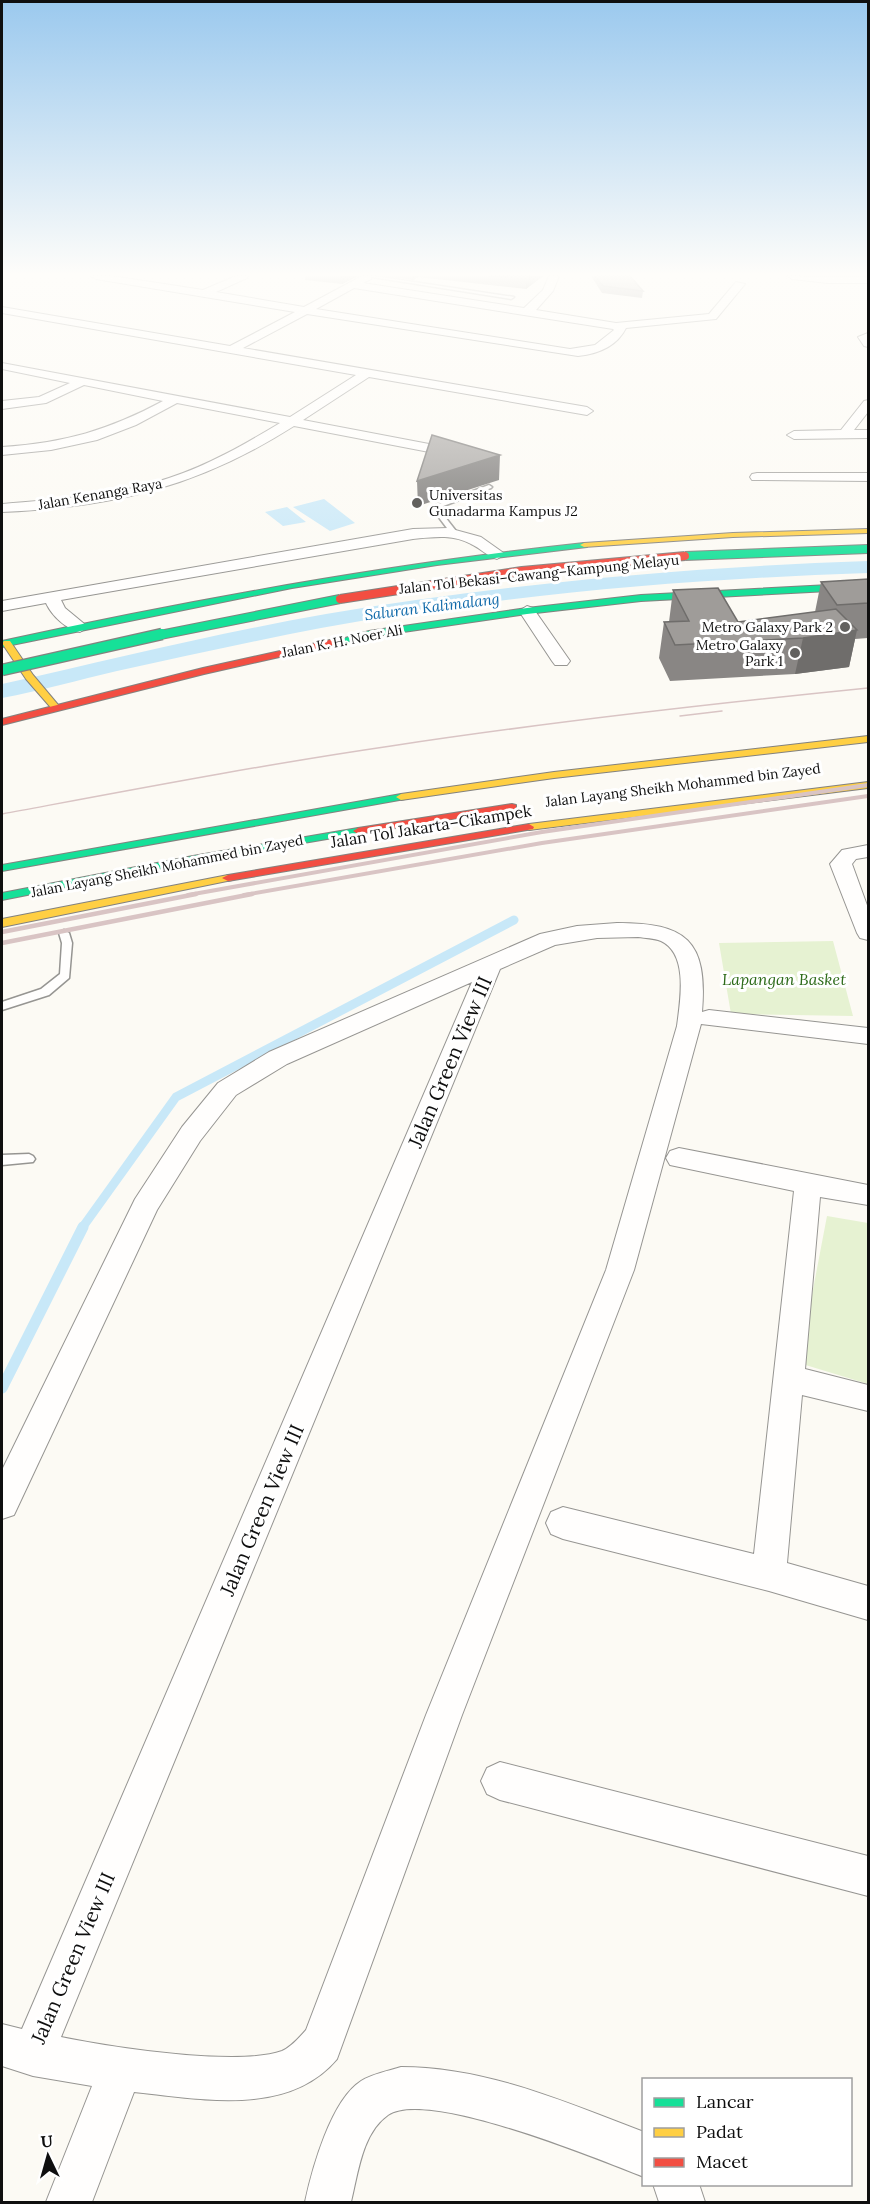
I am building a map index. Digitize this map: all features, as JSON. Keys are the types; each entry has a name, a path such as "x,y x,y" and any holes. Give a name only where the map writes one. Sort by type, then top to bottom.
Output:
{"main road":[{"path":"53,704 3,645 224,596 332,577 497,554 654,540 868,532"},
{"name":"Jalan Tol Bekasi–Cawang–Kampung Melayu","path":"3,645 277,591 416,567 544,551 643,543 868,532"},
{"name":"Jalan Tol Bekasi–Cawang–Kampung Melayu","path":"2,670 141,637 408,587 633,561 744,553 868,549"},
{"name":"Jalan K. H. Noer Ali","path":"2,722 53,704 369,634 527,611 640,598 868,586"},
{"name":"Jalan Layang Sheikh Mohammed bin Zayed","path":"2,868 393,798 554,775 868,739"},
{"name":"Jalan Tol Jakarta–Cikampek","path":"2,922 211,881 542,824 868,785"},
{"name":"Jalan Layang Sheikh Mohammed bin Zayed","path":"2,897 204,857 380,826 528,804"}],"street":[{"path":"71,379 450,452"},
{"name":"Jalan Kenanga Raya","path":"2,508 101,497 182,478 236,454 358,379"},
{"path":"401,379 587,411"},
{"path":"2,405 42,400 83,381"},
{"path":"2,451 49,447 89,440 123,428 176,399"},
{"path":"844,435 868,404"},
{"path":"794,435 868,434"},
{"path":"757,477 868,477"},
{"path":"2,606 51,608 362,541 452,531 478,539 497,554"},
{"path":"51,608 80,627"},
{"path":"527,611 561,662"},
{"path":"2,620 23,619"},
{"path":"868,851 849,854 841,864 868,933"},
{"name":"Jalan Green View III","path":"17,2050 491,963 522,949 565,935 602,930 667,935 679,942 686,955 692,984 689,1026 620,1270 444,1715 322,2044 306,2061 287,2071 271,2075 229,2078 121,2069"},
{"path":"2,1504 145,1206 192,1134 226,1089 278,1058 430,993 491,963"},
{"path":"709,1018 868,1036"},
{"path":"679,1158 868,1195"},
{"path":"769,1575 808,1185"},
{"path":"789,1378 868,1398"},
{"path":"563,1523 769,1575 868,1603"},
{"path":"500,1781 868,1876"},
{"path":"17,2050 121,2069 69,2202"},
{"path":"327,2202 340,2156 358,2118 377,2096 394,2089 438,2089 533,2113 642,2154"},
{"path":"677,2186 682,2202"}],"lane":[{"path":"452,531 434,507 489,487"},
{"path":"2,1006 45,992 65,975 67,943 64,933"},
{"path":"2,1160 29,1159"}],"green space":[{"name":"Lapangan Basket","path":"833,941 853,1016 731,1014 719,943"},
{"path":"827,1216 868,1223 868,1384 799,1363"}],"water":[{"path":"324,499 355,523 330,531 293,507"},
{"path":"287,507 306,522 283,526 265,512"}],"building":[{"path":"432,435 500,455 417,481"},
{"path":"868,579 868,603 837,605 821,582"},
{"path":"718,588 738,622 836,609 857,630 803,638 675,645 664,622 689,621 673,590"}],"waterway":[{"name":"Saluran Kalimalang","path":"2,691 243,637 403,609 660,579 868,567"},
{"path":"82,1228 176,1097 514,920"},
{"path":"2,1388 83,1227"}],"tram line":[{"path":"2,814 342,753 450,737 629,714 868,688"},
{"path":"680,716 722,711"}],"railway":[{"path":"188,895 542,832 868,785"},
{"path":"244,895 542,843 868,796"},
{"path":"2,932 196,894"},
{"path":"2,943 252,894"}],"traffic: fast":[{"path":"2,644 147,613 364,573 584,545"},
{"path":"685,556 868,549"},
{"path":"339,641 369,634 527,611 641,598 868,586"},
{"path":"2,670 204,625 340,599"},
{"path":"2,868 401,797"},
{"path":"2,897 193,859 358,831"}],"traffic: slow":[{"path":"584,545 733,535 868,531"},
{"path":"7,643 29,677 56,708"},
{"path":"401,797 554,775 868,739"},
{"path":"529,827 868,785"},
{"path":"2,923 228,878"}],"traffic: jam":[{"path":"340,599 522,571 685,556"},
{"path":"2,722 203,671 339,641"},
{"path":"358,831 512,807"},
{"path":"228,878 529,827"}],"place":[{"name":"Universitas Gunadarma Kampus J2","path":"417,503"},
{"name":"Metro Galaxy Park 2","path":"845,627"},
{"name":"Metro Galaxy Park 1","path":"795,653"}]}
